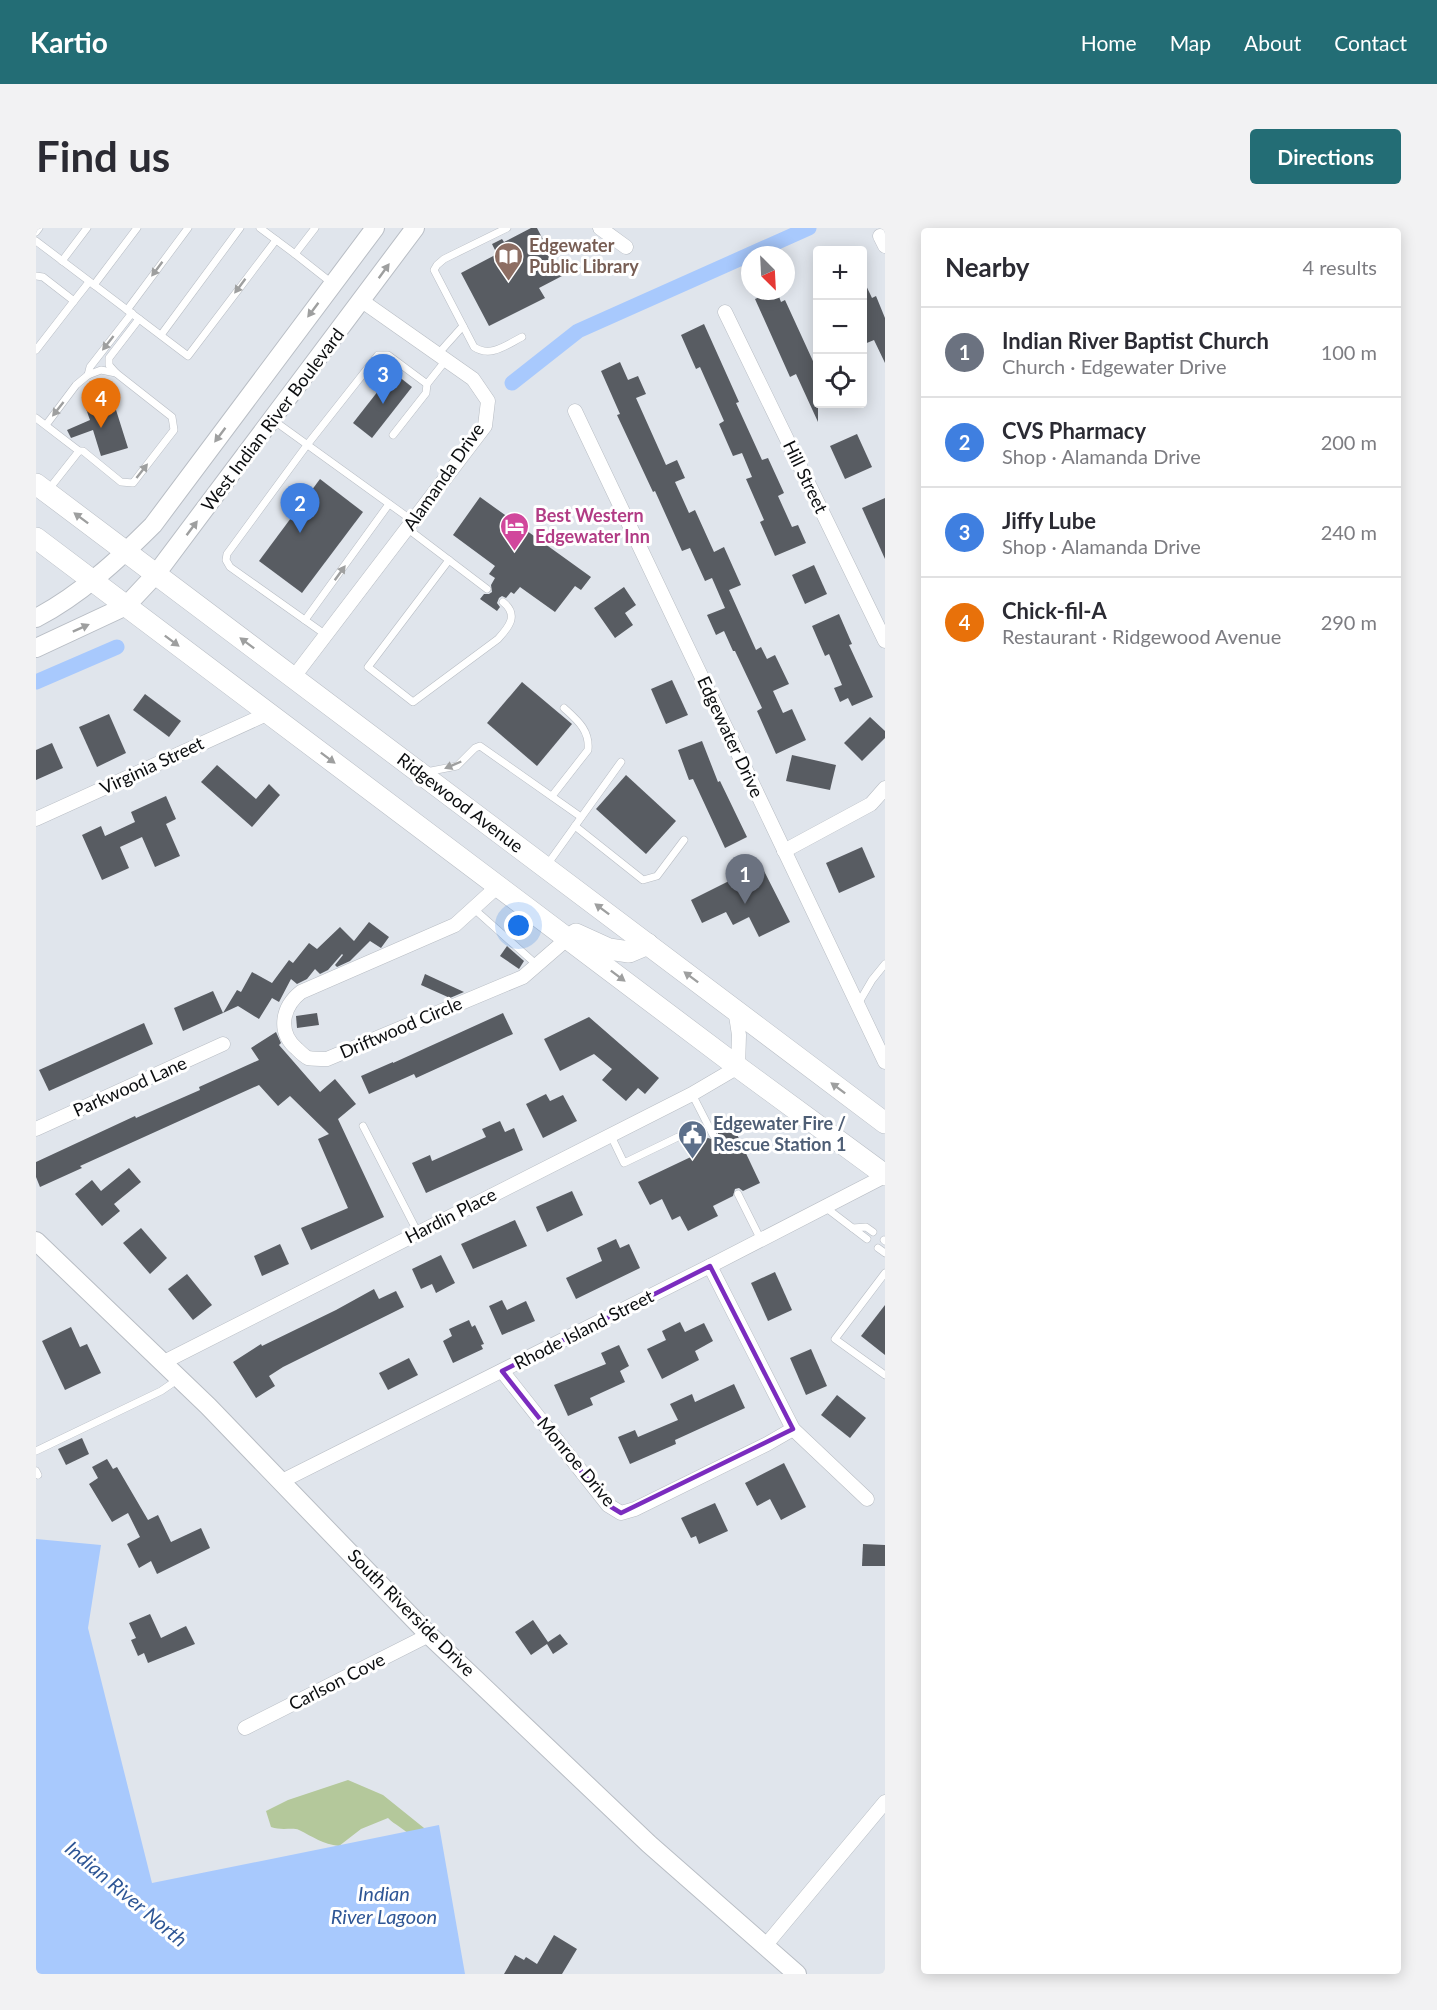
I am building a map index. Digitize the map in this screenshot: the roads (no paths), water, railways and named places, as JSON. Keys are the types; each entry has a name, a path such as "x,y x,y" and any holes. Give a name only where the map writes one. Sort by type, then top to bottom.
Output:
{"main road":[{"name":"Ridgewood Avenue","path":"41,488 885,1123"},
{"path":"36,538 885,1176"},
{"path":"543,919 609,949 629,952 648,944"}],"street":[{"name":"West Indian River Boulevard","path":"36,618 65,601 92,580 126,552 153,525 375,228"},
{"name":"West Indian River Boulevard","path":"126,606 156,574 415,228"},
{"path":"600,228 626,248"},
{"name":"Alamanda Drive","path":"293,678 485,426 488,401 473,379 362,301"},
{"name":"Hill Street","path":"725,312 885,641"},
{"name":"Edgewater Drive","path":"575,411 784,851 884,1055"},
{"path":"36,648 126,606"},
{"name":"Virginia Street","path":"36,819 268,713"},
{"path":"784,851 871,804 885,788"},
{"name":"Driftwood Circle","path":"498,886 454,925 301,992 293,998 285,1013 284,1027 289,1042 306,1057 327,1059 523,977 568,938"},
{"path":"735,1010 740,1035 738,1067"},
{"name":"Parkwood Lane","path":"36,1130 223,1044"},
{"name":"Hardin Place","path":"164,1362 692,1094 738,1067"},
{"name":"Rhode Island Street","path":"282,1481 885,1176"},
{"name":"South Riverside Drive","path":"36,1241 180,1378 429,1635 649,1844 797,1974"},
{"path":"710,1266 793,1429 867,1498"},
{"name":"Monroe Drive","path":"502,1371 608,1505 621,1513 645,1504 793,1429"},
{"name":"Carlson Cove","path":"245,1728 429,1635"},
{"path":"765,1946 885,1802"}],"lane":[{"path":"36,232 39,228"},
{"path":"62,261 87,228"},
{"path":"36,350 74,301 92,283 137,228"},
{"path":"88,375 90,366 188,228"},
{"path":"161,335 240,228"},
{"path":"260,228 333,284"},
{"path":"295,254 315,228"},
{"path":"507,228 444,259 434,270 474,347 481,352 494,351 522,337"},
{"path":"36,241 188,356 276,240"},
{"path":"36,276 43,277 74,301"},
{"path":"36,417 121,482 133,483 174,430 172,417 109,365 110,358 139,319"},
{"path":"393,435 426,393 427,384 463,326"},
{"path":"327,635 230,567 226,560 227,554 378,355 388,355 427,384"},
{"path":"45,425 76,385 88,375 101,370 116,373"},
{"path":"273,420 390,504 449,560 487,589"},
{"path":"41,488 79,451"},
{"path":"305,620 390,504"},
{"path":"449,560 368,667 413,702 498,639 508,628 512,616 510,608 503,602"},
{"path":"552,796 588,750 589,742 581,724 564,708"},
{"path":"420,773 457,766 480,746 581,817"},
{"path":"545,867 621,762"},
{"path":"574,826 644,880 657,876 684,840"},
{"path":"473,908 537,964"},
{"path":"858,1005 872,980 885,964"},
{"path":"692,1094 713,1135"},
{"path":"363,1126 418,1233"},
{"path":"610,1135 624,1163 678,1137"},
{"path":"738,1194 761,1240"},
{"path":"825,1207 867,1239"},
{"path":"853,1228 866,1227 873,1232"},
{"path":"878,1248 885,1253"},
{"path":"885,1273 835,1339 885,1375"},
{"path":"36,1451 161,1391 180,1378"}],"water":[{"name":"Indian River Lagoon","path":"36,1539 101,1545 88,1628 152,1883 439,1825 465,1974 36,1974"}],"waterway":[{"path":"512,383 578,331 809,228"},
{"path":"36,682 117,647"}],"place":[{"name":"Edgewater Public Library","path":"508,282"},
{"name":"Jiffy Lube","path":"383,404"},
{"name":"Chick-fil-A","path":"101,428"},
{"name":"CVS Pharmacy","path":"300,533"},
{"name":"Best Western Edgewater Inn","path":"514,552"},
{"name":"Indian River Baptist Church","path":"745,904"},
{"name":"Edgewater Fire / Rescue Station 1","path":"692,1160"}],"water label":[{"name":"Indian River North","path":"126,1894"}]}
